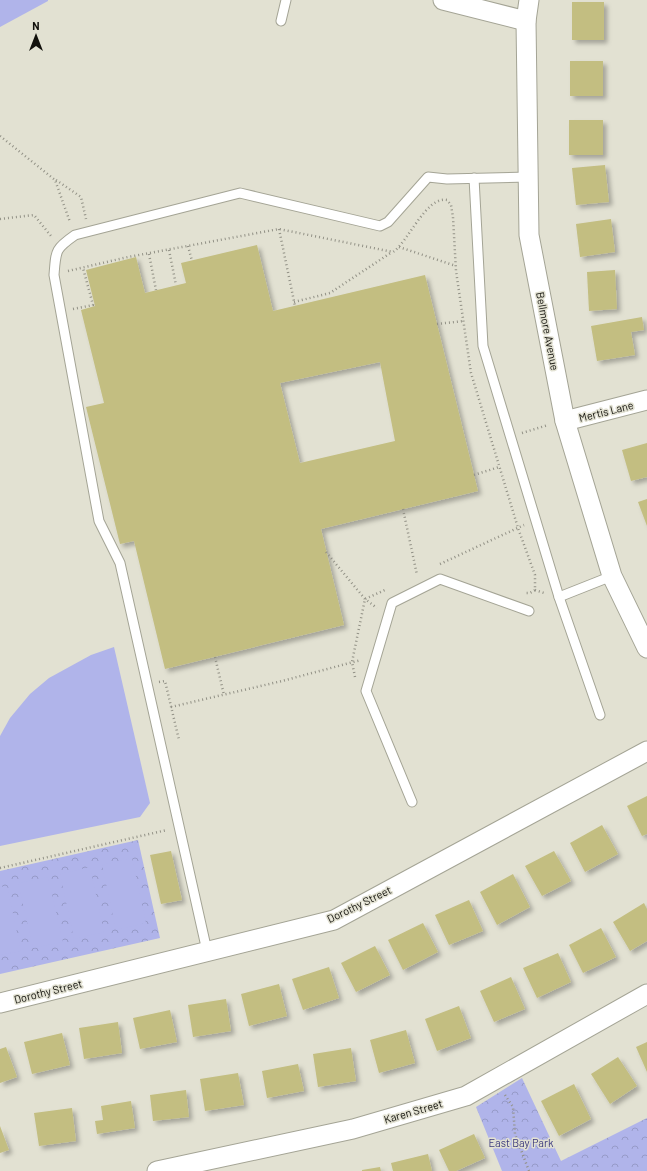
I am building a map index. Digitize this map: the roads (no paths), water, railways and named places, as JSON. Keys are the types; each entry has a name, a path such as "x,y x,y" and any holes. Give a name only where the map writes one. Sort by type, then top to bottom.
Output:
{"street":[{"path":"443,0 526,21"},
{"name":"Bellmore Avenue","path":"529,0 526,21 529,234 557,423 612,576 647,648"},
{"name":"Mertis Lane","path":"557,423 647,400"},
{"name":"Dorothy Street","path":"0,1003 334,920 647,751"},
{"name":"Karen Street","path":"157,1171 224,1164 353,1129 466,1096 647,994"}],"lane":[{"path":"281,21 286,0"},
{"path":"207,951 120,563 99,521 54,274 55,258 59,246 75,235 240,193 380,226 388,222 428,176 447,179 528,177"},
{"path":"474,178 483,346 559,597 600,715"},
{"path":"559,597 612,576"},
{"path":"412,802 366,691 392,603 440,580 529,611"}],"park label":[{"name":"East Bay Park","path":"521,1142"}]}
